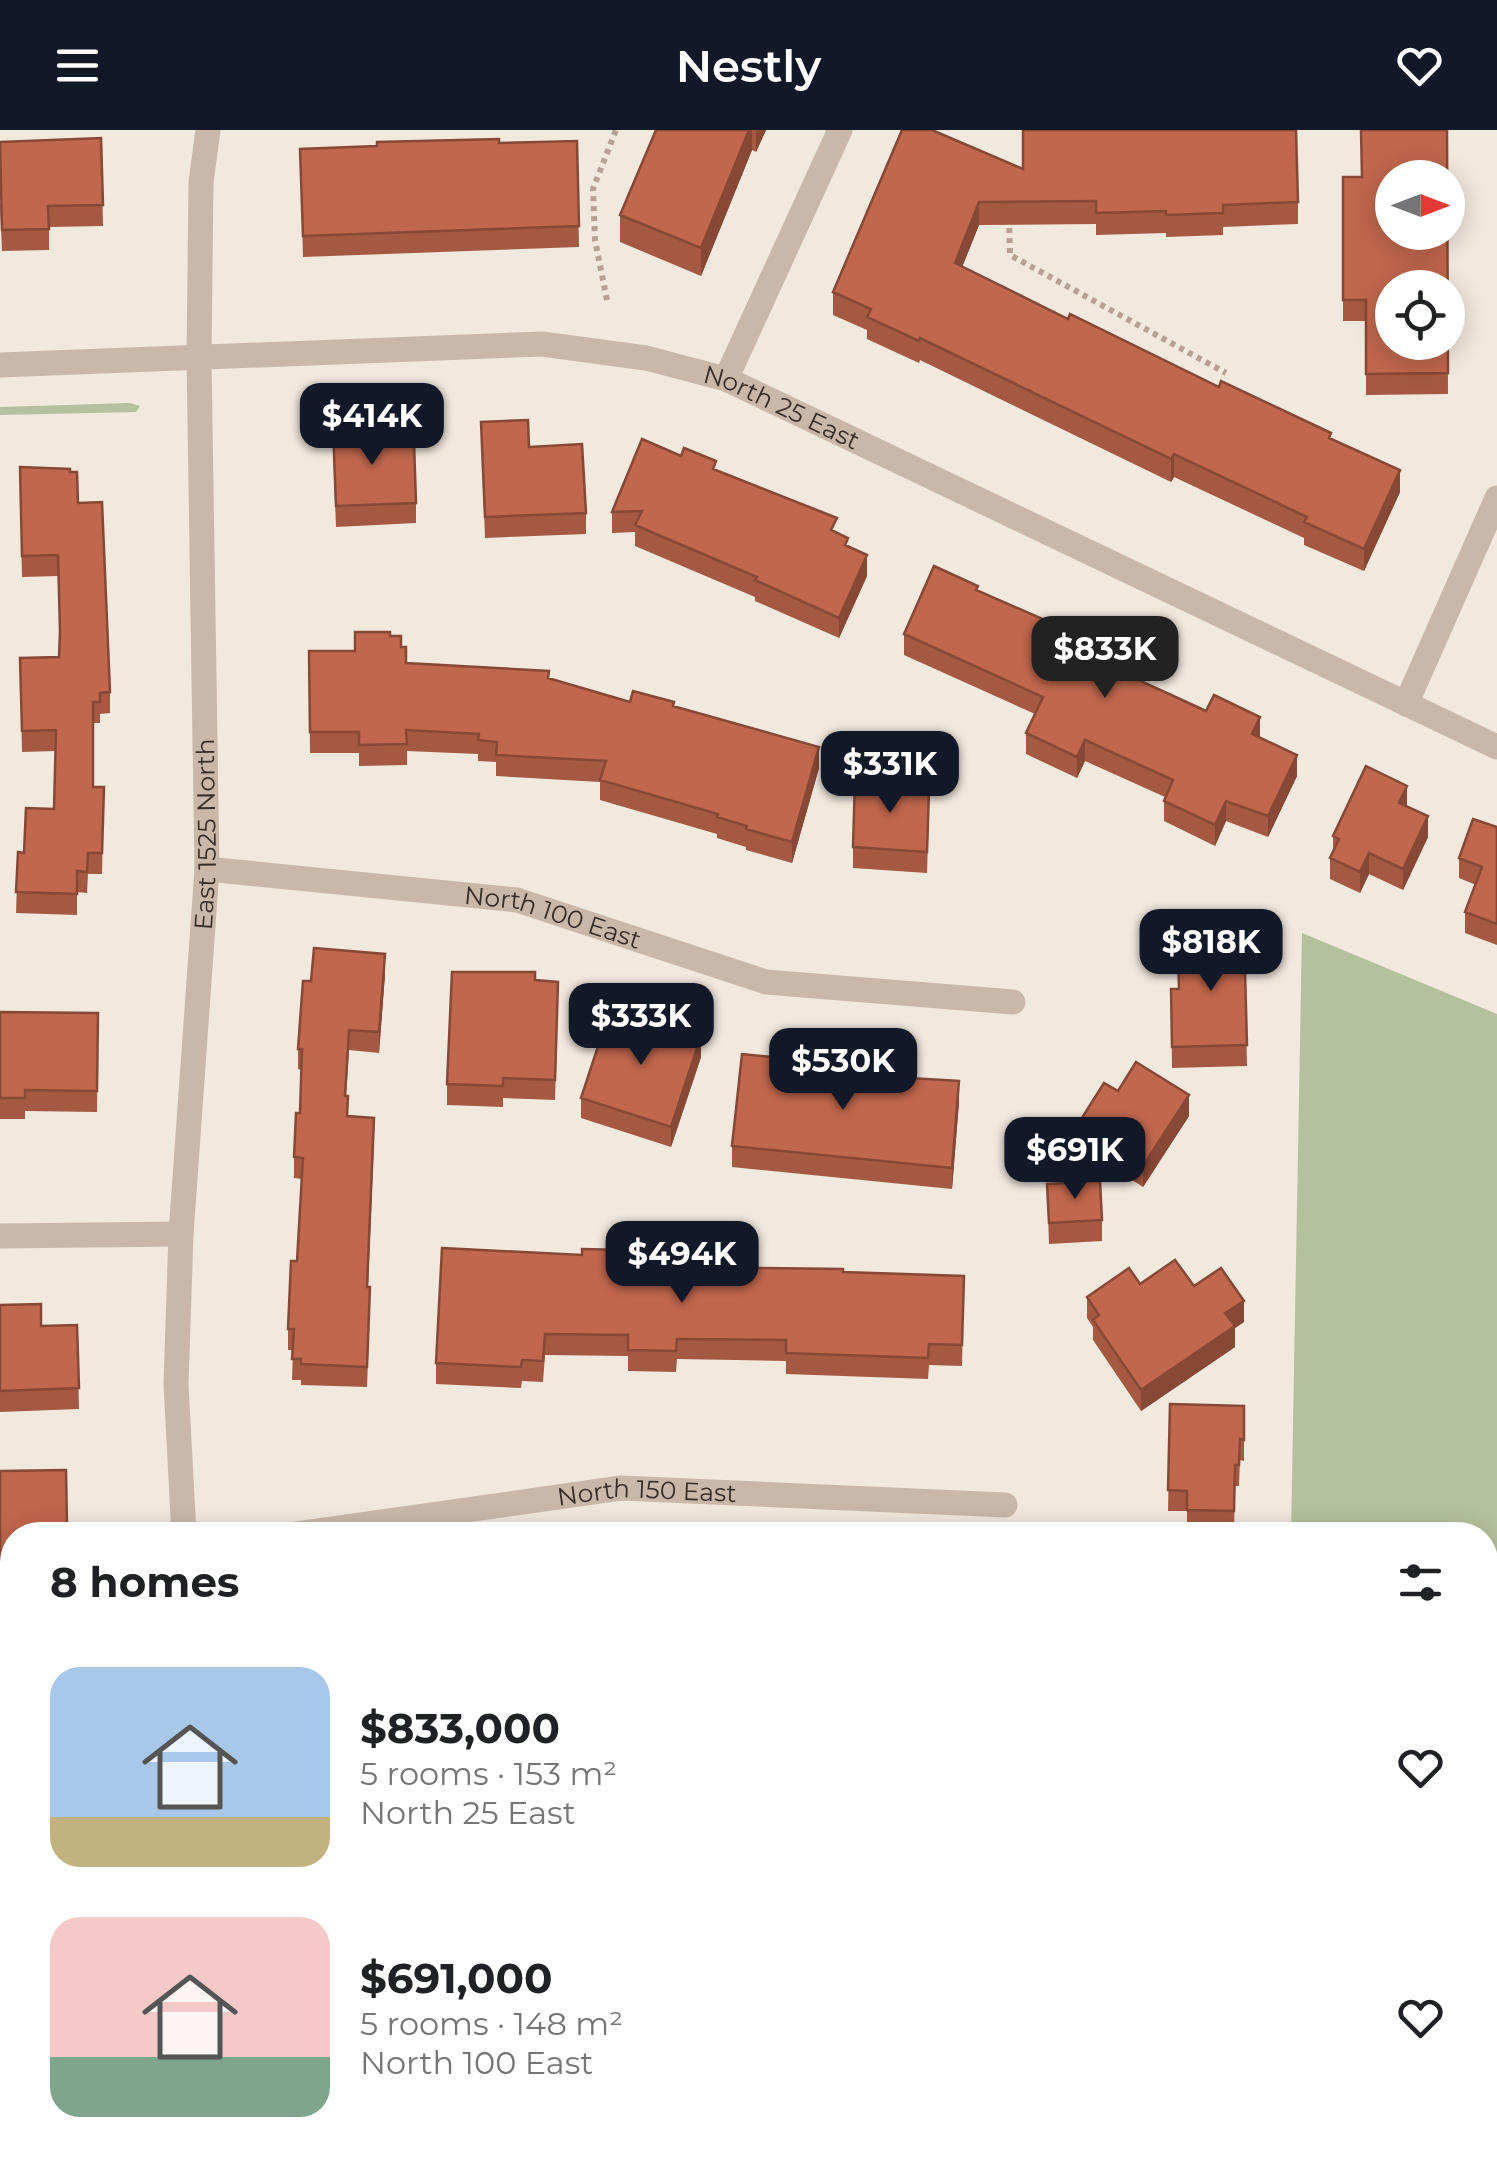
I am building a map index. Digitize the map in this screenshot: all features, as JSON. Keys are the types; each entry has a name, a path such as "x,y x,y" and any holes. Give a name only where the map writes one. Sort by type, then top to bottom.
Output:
{"street":[{"name":"East 1525 North","path":"183,1522 176,1384 181,1234 207,869 199,358 201,182 208,130"},
{"path":"726,380 840,130"},
{"name":"North 25 East","path":"0,365 542,344 646,358 726,380 1497,747"},
{"path":"1406,704 1497,498"},
{"name":"North 100 East","path":"207,869 517,900 766,982 1013,1002"},
{"path":"0,1236 181,1234"},
{"name":"North 150 East","path":"382,1522 621,1488 1005,1505"}],"path":[{"path":"606,300 595,240 593,189 616,130"},
{"path":"1009,217 1010,255 1226,373"}],"green space":[{"path":"130,403 140,406 136,412 0,415 0,407"},
{"path":"1302,933 1497,1014 1497,1522 1291,1522"}],"building":[{"path":"656,130 749,130 701,248 620,215"},
{"path":"902,130 932,130 1023,169 1023,130 1296,130 1298,202 1223,205 1223,213 1166,215 1166,211 1096,213 1096,201 979,202 955,263 1219,387 1221,381 1400,470 1364,549 1304,522 1307,517 1174,454 1171,459 920,338 919,341 867,317 871,309 833,292"},
{"path":"1361,130 1447,130 1447,160 1375,160 1375,250 1447,250 1448,270 1375,270 1375,360 1448,360 1448,373 1366,374 1366,300 1343,300 1343,177 1362,177"},
{"path":"101,138 103,205 48,206 49,229 2,230 0,142"},
{"path":"499,139 499,143 577,141 579,226 303,236 300,149 377,146 377,142"},
{"path":"528,420 529,447 582,444 586,513 485,517 481,422"},
{"path":"379,426 379,437 387,436 387,444 414,442 416,503 336,506 333,428"},
{"path":"642,439 681,456 684,448 716,461 713,469 837,518 831,530 848,538 845,545 867,555 839,618 755,580 757,577 635,525 642,511 612,512"},
{"path":"20,467 70,469 77,472 78,503 102,502 110,692 100,693 100,702 93,702 93,787 104,787 102,853 88,853 87,872 77,871 77,894 16,892 18,852 24,853 26,808 54,809 56,730 22,731 20,658 59,657 60,631 58,555 22,556"},
{"path":"934,566 978,586 976,590 1116,651 1108,666 1206,711 1214,695 1260,717 1252,734 1297,755 1268,816 1226,801 1215,825 1164,801 1173,780 1085,740 1077,757 1026,733 1043,697 904,634"},
{"path":"355,632 390,632 390,636 401,636 406,663 549,671 548,678 630,702 633,691 819,747 792,842 746,829 747,826 717,817 718,814 600,780 606,761 496,755 497,742 478,740 479,734 406,730 407,744 359,745 359,732 310,732 309,651 355,651"},
{"path":"1366,766 1407,786 1399,803 1428,816 1403,869 1369,853 1360,872 1330,858 1339,839 1333,836"},
{"path":"855,779 916,782 915,791 929,791 927,852 853,847"},
{"path":"1473,819 1497,827 1497,924 1465,912 1482,867 1459,858"},
{"path":"1244,933 1247,1045 1172,1047 1171,989 1179,989 1178,955 1198,954 1198,934"},
{"path":"314,948 385,954 379,1032 349,1030 345,1096 347,1116 374,1118 367,1367 301,1364 301,1359 292,1359 294,1329 288,1329 291,1261 297,1261 303,1158 294,1157 296,1113 300,1113 302,1049 298,1049 303,981 311,981"},
{"path":"452,972 535,972 535,980 558,982 555,1080 503,1078 503,1086 447,1084"},
{"path":"610,1010 701,1036 671,1127 581,1098"},
{"path":"0,1012 98,1013 97,1091 25,1090 25,1098 0,1098"},
{"path":"793,1053 837,1057 835,1080 911,1085 911,1078 959,1081 952,1168 732,1146 742,1054 793,1059"},
{"path":"1136,1062 1189,1095 1143,1166 1078,1124 1104,1083 1118,1091"},
{"path":"1100,1181 1102,1220 1049,1223 1047,1184"},
{"path":"442,1248 582,1255 582,1249 678,1251 678,1267 843,1269 964,1276 962,1345 929,1344 928,1358 786,1353 786,1340 677,1339 676,1351 628,1350 628,1335 545,1334 543,1361 522,1360 521,1367 436,1363"},
{"path":"1175,1260 1194,1286 1221,1268 1244,1301 1225,1313 1235,1326 1141,1390 1093,1320 1099,1315 1087,1297 1129,1268 1140,1284"},
{"path":"41,1304 41,1326 77,1325 79,1388 0,1391 0,1305"},
{"path":"1170,1404 1244,1406 1244,1440 1240,1439 1239,1465 1235,1465 1234,1511 1187,1510 1187,1491 1168,1490"},
{"path":"66,1470 67,1522 0,1522 0,1471"}]}
